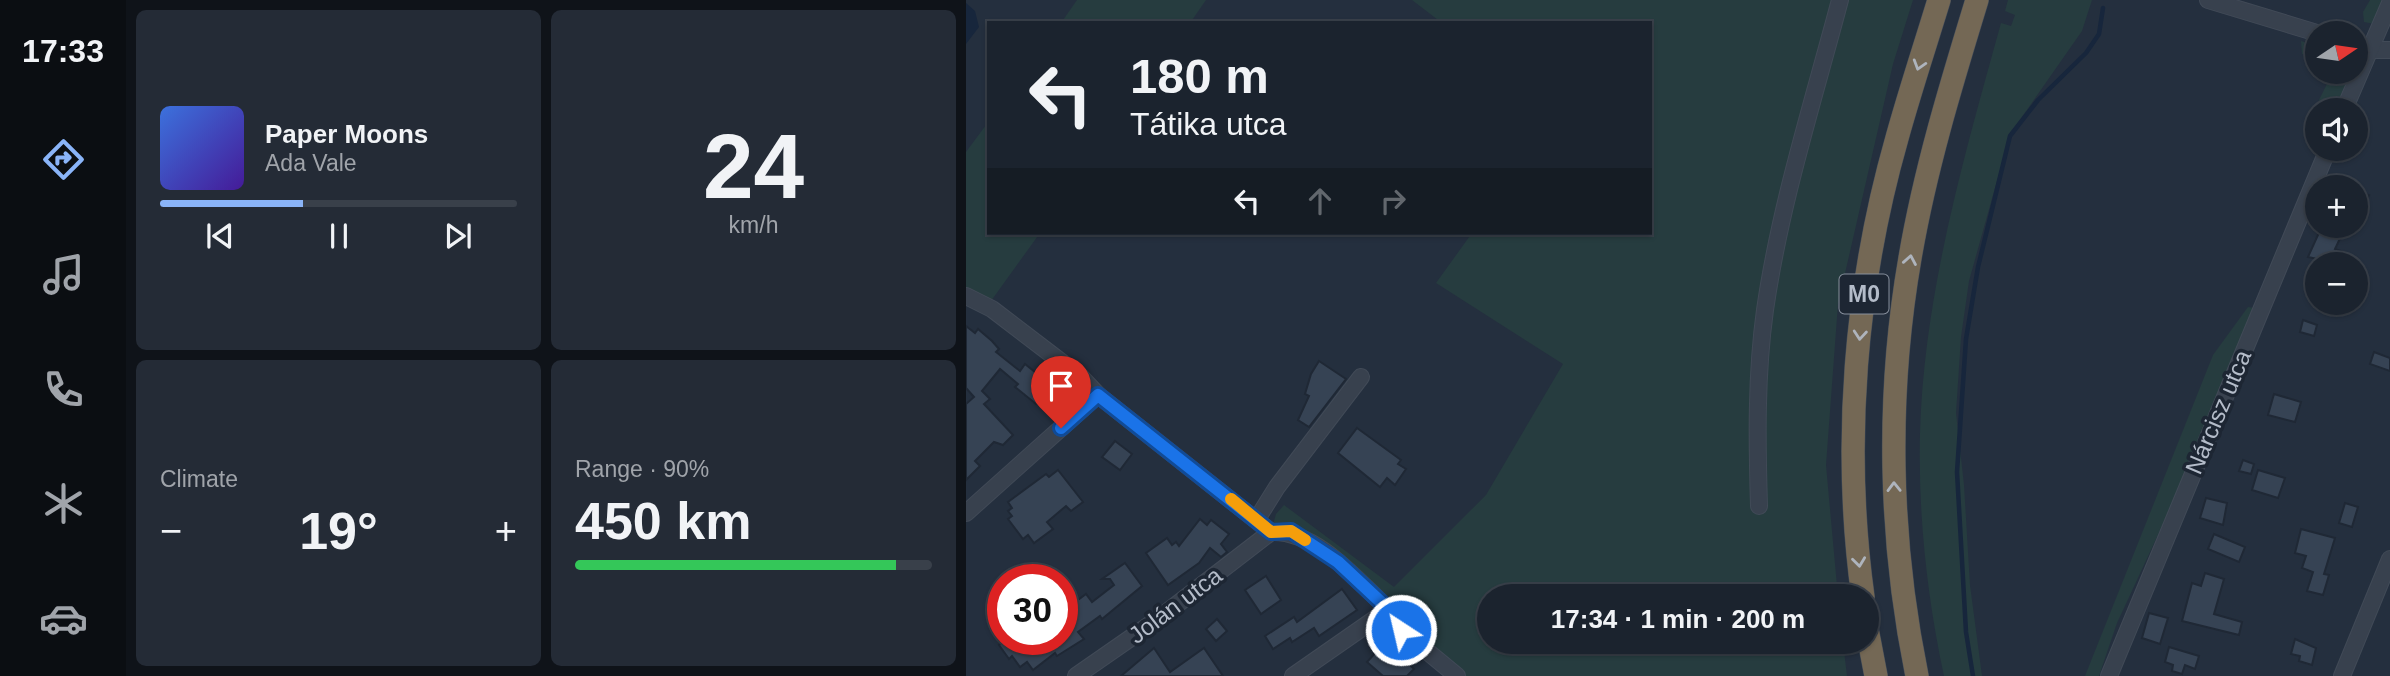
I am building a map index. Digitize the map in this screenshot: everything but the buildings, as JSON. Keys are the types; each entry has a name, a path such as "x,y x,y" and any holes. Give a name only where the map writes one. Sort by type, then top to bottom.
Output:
{"highway":[{"name":"M0","path":"1862,584 1853,489 1853,446 1866,285 1896,139 1939,0"},
{"name":"M0","path":"1917,676 1901,579 1895,499 1899,338 1910,256 1934,145 1977,0"},
{"path":"1871,654 1875,676"}],"street":[{"path":"1759,506 1757,441 1760,355 1770,275 1840,0"},
{"path":"2208,0 2305,29"},
{"path":"2368,40 2390,3"},
{"path":"2368,48 2390,50"},
{"name":"Nárcisz utca","path":"2109,676 2323,161"},
{"path":"967,298 992,309 1081,377 1098,395 1271,532 1291,531 1338,562 1385,606 1382,614 1293,676"},
{"path":"1257,519 1277,487 1361,377"},
{"path":"966,513 1098,395"},
{"name":"Jolán utca","path":"1076,676 1158,619 1271,532"},
{"path":"2342,676 2390,559"},
{"path":"1382,614 1457,676"}],"green space":[{"path":"1077,0 1206,0 1191,21 1062,21"},
{"path":"1412,0 1913,0 1893,64 1838,304 1826,465 1837,584 1477,584 1477,654 1844,654 1847,676 1457,676 1338,562 1271,532 1276,514 1284,505 1394,587 1486,495 1563,364 1436,283 1471,235 1652,235 1652,21 1439,21"},
{"path":"2008,0 2092,0 2082,31 2010,134 1969,281 1961,337 1956,413 1964,485 1970,585 1982,676 1944,676 1928,586 1922,525 1920,433 1923,381 1938,277 1960,175 2001,23 2011,26 2015,15 2005,11"},
{"path":"2370,0 2382,0 2375,24 2364,21 2363,12"},
{"path":"2301,41 2305,42 2305,55 2302,54"},
{"path":"2327,84 2346,84 2342,98 2320,98"},
{"path":"987,124 987,235 1039,235 991,301 966,289 966,152"},
{"path":"2248,307 2255,308 2163,524 2117,623 2099,676 2085,676 2213,355"}],"water":[{"path":"966,3 975,11 979,27 966,44"}],"waterway":[{"path":"1973,676 1966,632 1957,472 1966,339 1978,267 2010,136 2038,100 2086,53 2099,34 2103,8"}],"slow traffic":[{"path":"1231,499 1271,532 1291,531 1305,540"}],"route":[{"path":"1061,428 1098,395 1271,532 1291,531 1338,562 1385,606 1382,614 1401,630"}]}
